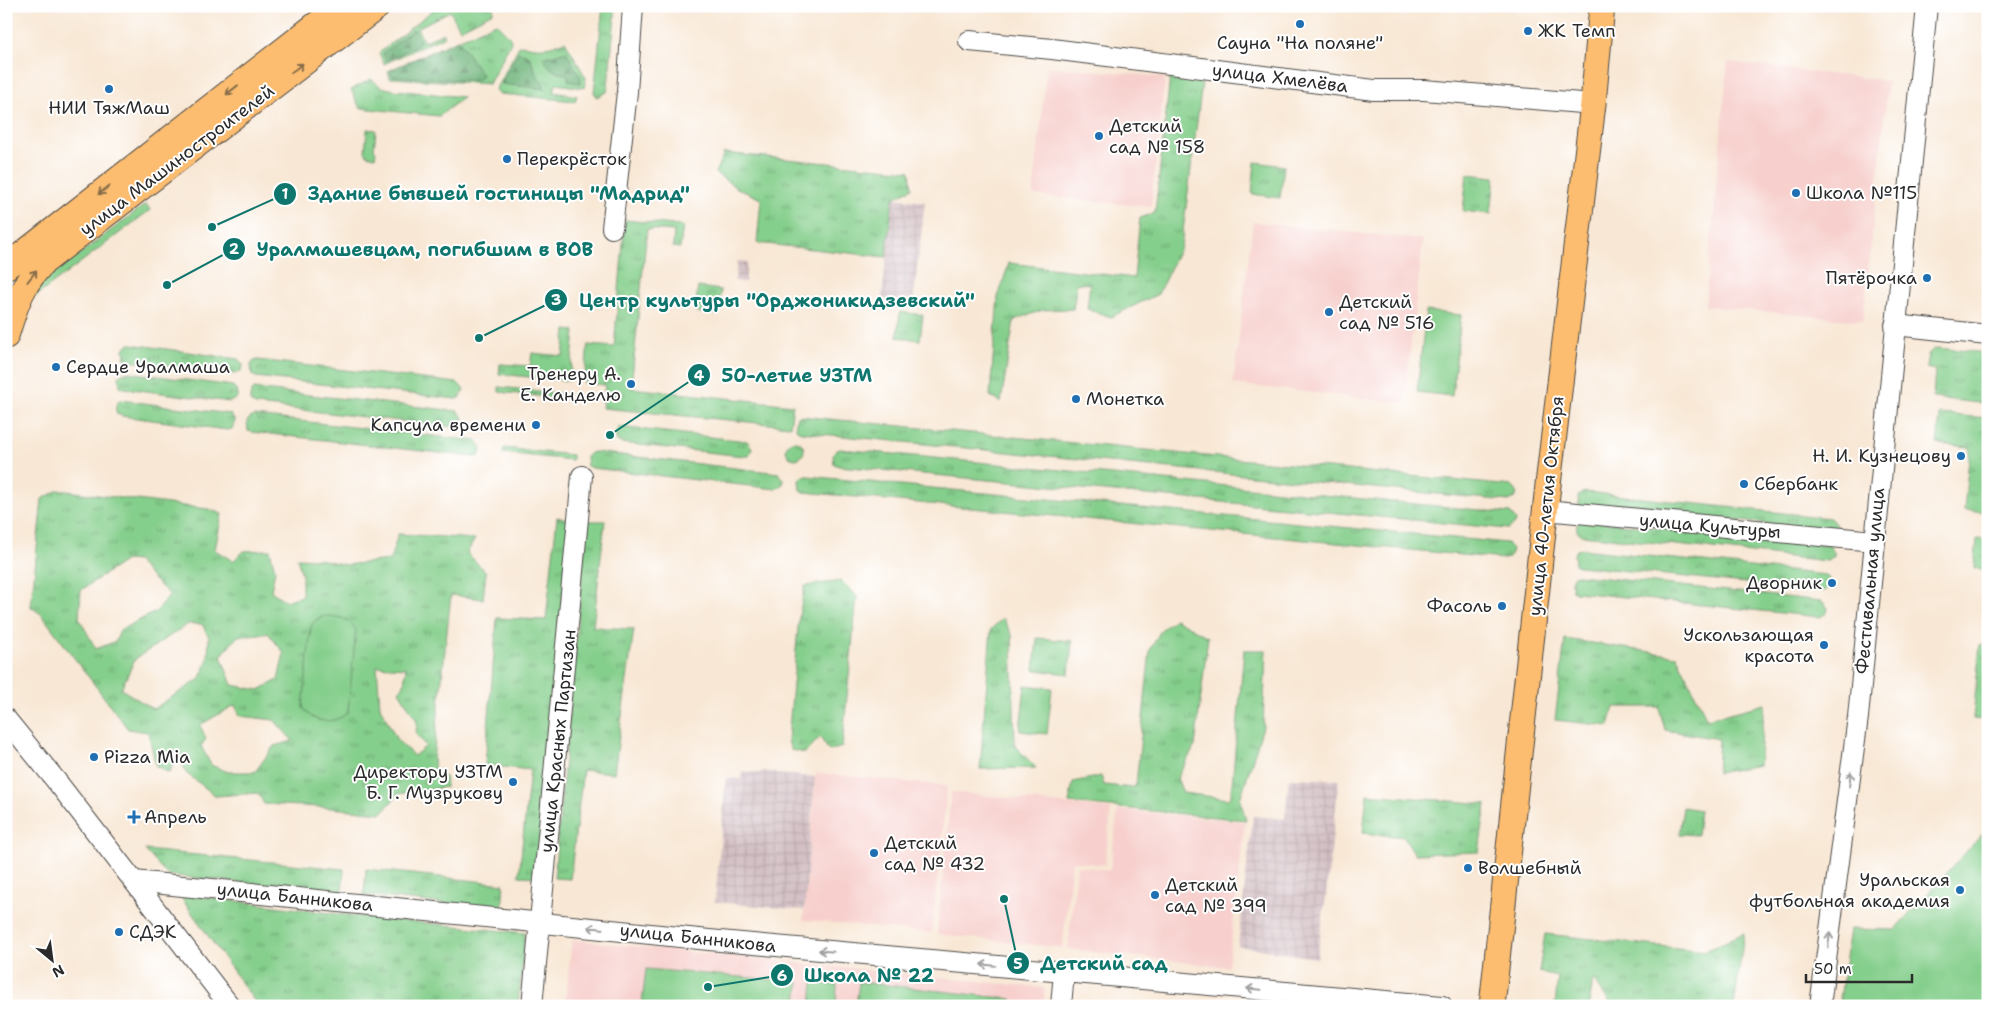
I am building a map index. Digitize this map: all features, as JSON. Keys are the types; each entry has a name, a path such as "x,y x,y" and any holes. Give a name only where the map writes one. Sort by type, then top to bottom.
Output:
{"main road":[{"name":"улица Машиностроителей","path":"6,267 340,6"},
{"name":"улица Машиностроителей","path":"6,336 22,289 30,276 45,261 378,6"},
{"name":"улица 40-летия Октября","path":"1492,1006 1545,510 1593,104 1602,6"}],"street":[{"path":"612,228 627,92 633,6"},
{"name":"Фестивальная улица","path":"1820,1006 1858,716 1927,6"},
{"name":"улица Хмелёва","path":"969,41 1374,90 1424,90 1593,104"},
{"path":"1896,325 1988,335"},
{"name":"улица Красных Партизан","path":"532,1006 582,476"},
{"name":"улица Культуры","path":"1545,510 1874,541"},
{"path":"6,719 134,880 230,1006"},
{"name":"улица Банникова","path":"134,880 540,923 1442,1006"},
{"path":"1061,1006 1064,972"}],"shaded area":[{"name":"Школа №115","path":"1728,62 1888,81 1863,321 1705,306"},
{"name":"Детский сад № 158","path":"1047,66 1165,77 1151,207 1033,195"},
{"path":"893,198 925,202 913,302 882,299"},
{"name":"Детский сад № 516","path":"1253,222 1423,240 1404,403 1233,384"},
{"path":"737,261 747,262 745,282 735,281"},
{"path":"742,771 775,772 775,774 815,777 804,910 715,902 726,778 741,779"},
{"name":"Детский сад № 432","path":"816,773 947,786 932,933 803,920"},
{"path":"1289,778 1339,780 1317,958 1238,946 1253,816 1285,819"},
{"path":"951,792 1111,809 1105,865 1072,861 1062,948 937,934"},
{"name":"Детский сад № 399","path":"1118,810 1245,822 1228,967 1068,949 1077,866 1110,870"},
{"path":"572,940 1045,988 1043,1006 565,1006"}],"green space":[{"path":"438,6 493,6 493,12 460,29 450,11 417,28 424,42 443,33 445,36 384,64 379,53"},
{"path":"603,6 616,6 607,92 596,97 594,93"},
{"path":"496,23 510,37 511,42 489,84 390,78 388,71"},
{"path":"414,29 420,42 418,45 386,61 383,53"},
{"path":"458,40 482,75 477,81 392,76 390,71 392,69"},
{"path":"565,41 586,78 584,88 556,84 554,92 577,96 575,101 500,94 495,90 519,46 543,47"},
{"path":"566,51 581,78 580,83 569,81 567,74 553,70 544,58"},
{"path":"518,52 529,56 545,89 502,84"},
{"path":"1170,77 1202,83 1181,246 1158,294 1111,317 1087,309 1090,284 1077,283 1073,309 1043,310 1014,320 1001,402 990,396 998,297 1009,263 1134,278 1140,218 1155,213"},
{"path":"371,79 381,87 394,90 464,97 439,116 360,108 351,90"},
{"path":"367,129 376,130 375,157 367,155 365,151"},
{"path":"724,153 910,171 912,188 893,199 886,257 757,243 761,199 737,188 715,173"},
{"path":"1255,162 1284,166 1280,198 1252,194"},
{"path":"1467,174 1495,177 1491,214 1463,211"},
{"path":"146,204 150,210 35,297 33,294 37,286"},
{"path":"625,220 683,226 680,248 673,247 674,231 647,229 631,388 793,405 790,426 602,408 605,385 584,383 588,345 614,347"},
{"path":"698,287 721,290 718,315 695,312"},
{"path":"1426,311 1461,315 1452,396 1417,392"},
{"path":"900,312 923,315 920,340 897,337"},
{"path":"566,330 575,331 570,381 499,374 500,364 530,366 532,353 563,356"},
{"path":"127,345 238,359 243,365 242,370 235,374 129,361 125,359 124,349"},
{"path":"1937,348 1988,353 1988,404 1933,398 1935,370 1926,368 1929,353"},
{"path":"254,361 458,383 464,390 460,398 456,399 256,377 252,375 251,365"},
{"path":"127,372 233,386 238,393 237,398 230,402 124,388 120,386 119,376"},
{"path":"499,387 567,394 567,399 499,392"},
{"path":"254,389 458,411 463,418 462,423 455,427 256,405 251,403 250,399"},
{"path":"120,400 230,414 235,421 232,429 227,430 122,416 117,414 116,410 116,405"},
{"path":"1940,414 1988,418 1988,512 1964,510 1970,447 1937,444"},
{"path":"255,416 477,441 482,448 479,456 475,457 248,431 247,421"},
{"path":"799,416 1512,486 1517,492 1516,497 1509,501 801,432 797,430 796,426"},
{"path":"619,427 747,441 752,448 749,456 744,456 621,443 617,441 616,437"},
{"path":"795,441 801,444 804,450 801,456 795,459 789,456 786,450 789,444"},
{"path":"504,448 572,455 572,460 503,453"},
{"path":"841,449 1510,513 1516,520 1515,524 1508,529 839,466 834,464 833,454"},
{"path":"594,452 779,473 784,480 783,484 776,489 592,468 587,466 586,457"},
{"path":"807,476 1507,543 1512,550 1509,558 1504,559 804,492 800,490 799,480"},
{"path":"58,490 208,509 222,514 215,550 233,561 244,551 270,550 275,570 271,591 285,601 302,596 302,575 297,558 319,559 346,565 390,560 398,534 475,539 467,553 486,572 483,599 451,595 433,760 436,775 445,777 446,787 398,794 382,813 264,804 258,793 216,796 186,773 178,751 169,773 156,766 148,732 128,729 41,614 31,607 42,499","holes":["126,560 137,561 170,595 157,611 120,630 116,641 96,649 79,618 81,590","188,624 202,624 209,637 208,659 200,679 153,709 121,689 135,659","268,633 284,653 278,680 259,690 232,685 221,656 238,636","377,666 406,668 404,685 399,691 417,721 416,734 426,746 414,756 397,740 380,707","235,705 240,716 274,720 293,741 274,746 255,772 228,772 211,765 201,746 206,739 200,725"]},
{"path":"1586,492 1830,518 1836,525 1835,530 1579,506 1578,496"},
{"path":"557,517 572,520 537,877 519,876 530,770 485,765 497,618 546,620"},
{"path":"1580,520 1829,545 1834,552 1834,556 1827,561 1582,535 1578,533 1577,529"},
{"path":"587,521 605,521 593,627 634,629 614,773 583,770 570,879 554,878"},
{"path":"1977,539 1988,540 1988,570 1974,568"},
{"path":"1577,550 1826,575 1831,582 1831,587 1824,591 1579,566 1575,564 1574,554"},
{"path":"1574,576 1822,601 1828,608 1827,613 1820,617 1576,592 1572,590 1571,580"},
{"path":"841,581 857,596 842,747 829,751 820,737 805,753 791,750 788,741 799,616 805,586"},
{"path":"325,616 339,617 346,620 356,630 348,712 330,721 312,717 303,707 311,626 316,620"},
{"path":"1003,618 1012,635 1015,746 1036,768 980,769 991,629"},
{"path":"1175,619 1208,637 1195,746 1177,778 1183,793 1228,799 1231,796 1244,650 1266,650 1263,727 1240,799 1246,820 1069,803 1073,782 1101,776 1104,785 1132,788 1136,785 1150,650 1161,630"},
{"path":"1037,638 1072,641 1069,674 1034,670"},
{"path":"1565,639 1677,656 1707,719 1765,704 1759,765 1717,773 1719,739 1665,730 1659,707 1614,707 1609,726 1555,720"},
{"path":"1980,644 1988,645 1988,720 1973,719"},
{"path":"1025,685 1052,688 1047,734 1020,731"},
{"path":"1367,794 1486,804 1479,852 1415,854 1404,837 1363,833"},
{"path":"1683,807 1700,810 1697,835 1679,834"},
{"name":"Уральская футбольная академия","path":"1986,830 1988,832 1988,1006 1839,1006 1850,929 1895,930"},
{"path":"145,850 344,869 342,893 167,875"},
{"path":"366,869 504,884 502,910 364,895"},
{"path":"189,895 354,916 525,933 518,1006 258,1006 182,899"},
{"path":"1744,933 1734,1006 1612,1006 1593,979 1589,1006 1555,1006 1558,976 1539,972 1545,934 1705,951"},
{"path":"646,969 799,982 797,1006 662,1006 642,1004"},
{"path":"859,982 1012,999 1012,1006 856,1006"},
{"path":"813,983 837,985 836,1006 811,1006"}],"place":[{"name":"Сауна \"На поляне\"","path":"1300,24"},
{"name":"ЖК Темп","path":"1528,31"},
{"name":"НИИ ТяжМаш","path":"109,89"},
{"name":"Детский сад № 158","path":"1099,136"},
{"name":"Перекрёсток","path":"507,159"},
{"name":"Школа №115","path":"1796,193"},
{"name":"Здание бывшей гостиницы \"Мадрид\"","path":"212,227"},
{"name":"Пятёрочка","path":"1927,278"},
{"name":"Уралмашевцам, погибшим в ВОВ","path":"167,285"},
{"name":"Детский сад № 516","path":"1329,312"},
{"name":"Центр культуры \"Орджоникидзевский\"","path":"479,338"},
{"name":"Сердце Уралмаша","path":"56,367"},
{"name":"Тренеру А. Е. Канделю","path":"631,384"},
{"name":"Монетка","path":"1076,399"},
{"name":"Капсула времени","path":"536,425"},
{"name":"50-летие УЗТМ","path":"610,435"},
{"name":"Н. И. Кузнецову","path":"1961,456"},
{"name":"Сбербанк","path":"1744,484"},
{"name":"Дворник","path":"1832,583"},
{"name":"Фасоль","path":"1502,606"},
{"name":"Ускользающая красота","path":"1824,645"},
{"name":"Pizza Mia","path":"94,757"},
{"name":"Директору УЗТМ Б. Г. Музрукову","path":"513,782"},
{"name":"Апрель","path":"134,817"},
{"name":"Детский сад № 432","path":"874,853"},
{"name":"Волшебный","path":"1468,868"},
{"name":"Уральская футбольная академия","path":"1960,890"},
{"name":"Детский сад № 399","path":"1155,895"},
{"name":"Детский сад","path":"1004,899"},
{"name":"СДЭК","path":"119,932"},
{"name":"Школа № 22","path":"708,987"}]}
